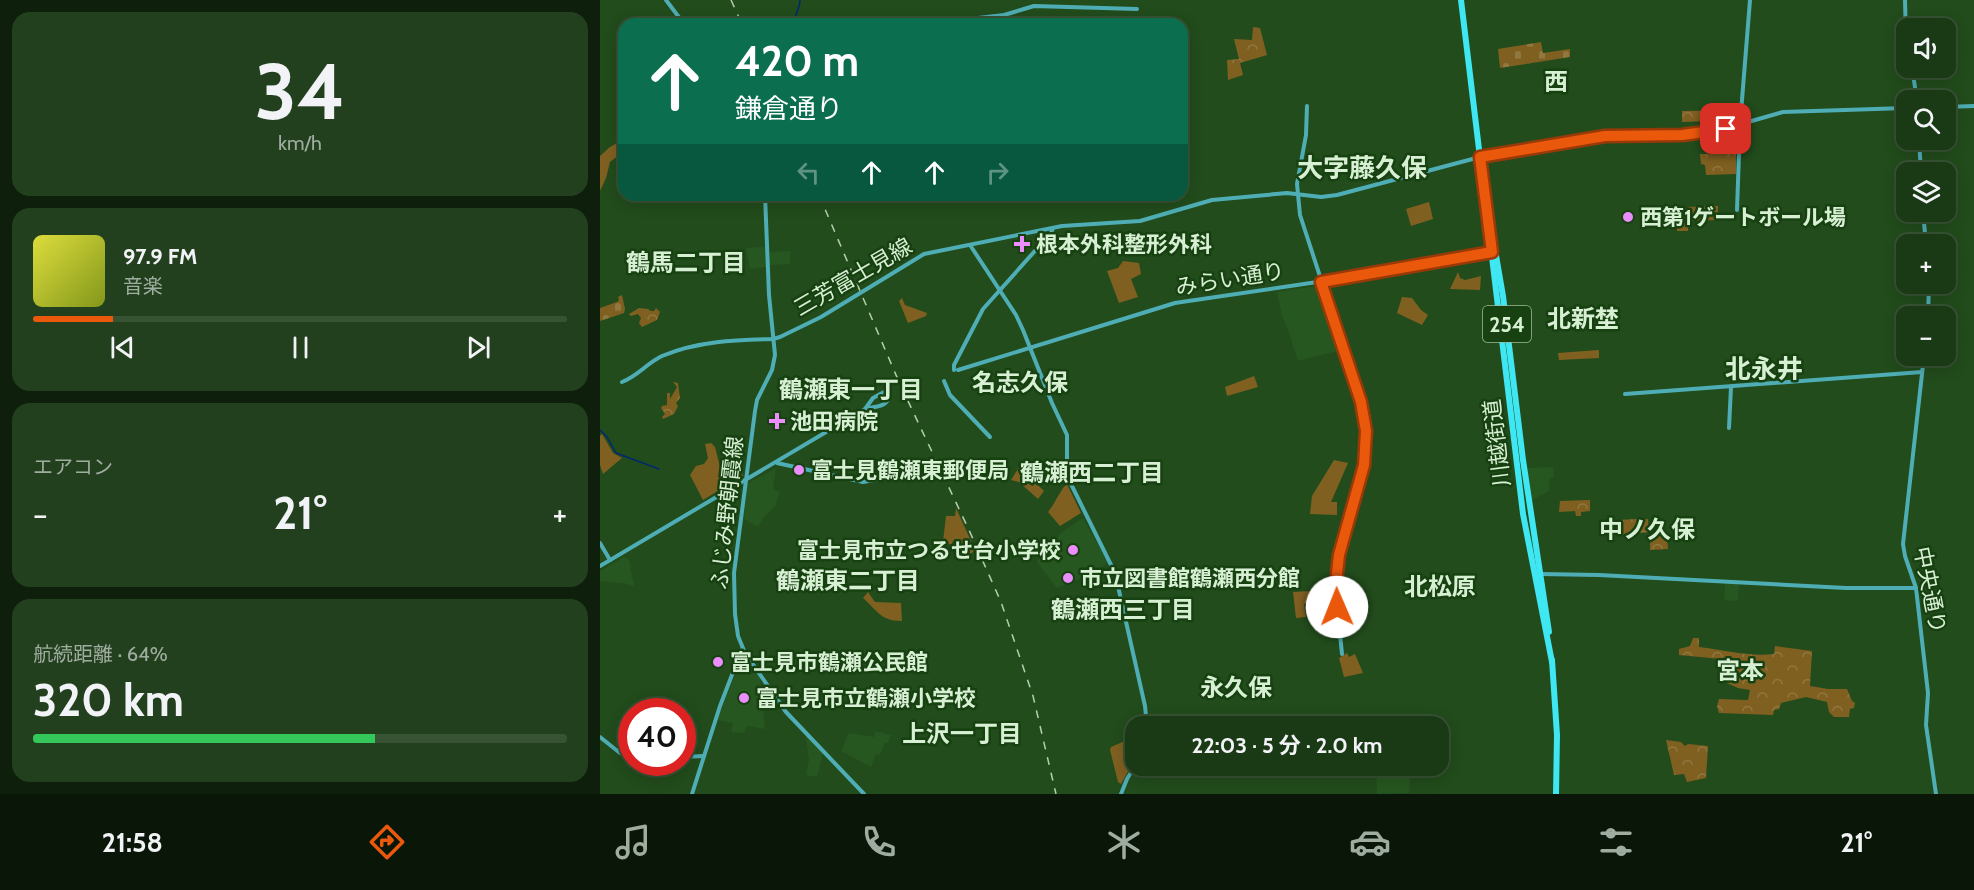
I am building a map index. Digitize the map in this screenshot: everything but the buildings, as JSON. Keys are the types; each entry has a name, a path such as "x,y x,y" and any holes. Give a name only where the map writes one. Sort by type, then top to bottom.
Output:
{"highway":[{"name":"川越街道","path":"1461,0 1523,514 1537,574"},
{"name":"川越街道","path":"1488,217 1502,287 1537,574 1552,662 1557,726 1556,794"}],"street":[{"path":"666,0 680,18"},
{"path":"1737,210 1740,125 1750,0"},
{"path":"1905,0 1905,18"},
{"path":"978,18 1004,15 1034,6 1137,9"},
{"path":"1307,106 1306,135 1297,194 1301,223 1361,402 1367,435 1365,461 1342,538 1337,573 1336,598 1342,654"},
{"path":"1956,107 1974,106"},
{"name":"三芳富士見線","path":"773,339 821,316 918,256 1053,227 1140,221 1212,201 1284,193 1324,197 1480,157 1605,136 1701,134 1783,112 1896,108"},
{"name":"ふじみ野朝霞線","path":"765,201 774,365 756,404 734,573 735,624 742,648 786,712 864,794"},
{"path":"999,289 1051,233 1053,227"},
{"path":"970,245 1016,315 1067,435 1067,468 1070,482 1115,573 1146,716"},
{"name":"みらい通り","path":"999,289 977,319 954,365 956,370 1195,299 1321,282 1492,252"},
{"path":"622,382 633,378 662,356 697,346 718,341 773,339"},
{"name":"中央通り","path":"1923,366 1904,538 1905,556 1916,588 1928,693 1926,725 1936,794"},
{"path":"1625,394 1922,372"},
{"path":"944,381 952,397 990,437"},
{"path":"1729,428 1731,387"},
{"path":"600,566 865,409 878,407 889,399 886,393 883,392 873,398 865,409"},
{"path":"776,462 862,482 899,476 926,475"},
{"path":"600,543 610,560"},
{"path":"1537,574 1599,574 1846,588 1916,588"},
{"path":"692,794 742,648"},
{"path":"600,737 618,751"},
{"path":"696,756 704,756"},
{"path":"1121,794 1129,776"}],"shaded area":[{"path":"765,247 766,267 750,269 746,248"},
{"path":"790,251 790,264 770,265 770,252"},
{"path":"1316,286 1320,289 1341,350 1298,361 1282,316 1277,292"},
{"path":"1553,467 1554,477 1549,479 1550,490 1532,500 1527,468"},
{"path":"776,468 773,489 780,492 775,506 758,527 744,519 747,484"},
{"name":"富士見市立つるせ台小学校","path":"1083,518 1108,563 1088,575 1057,588 1037,562 1061,533"},
{"path":"624,557 629,560 634,586 600,581 600,571"},
{"path":"1725,583 1739,584 1738,601 1724,600"},
{"name":"富士見市立鶴瀬小学校","path":"742,658 748,660 760,677 765,729 747,726 744,733 731,732 733,723 717,720"},
{"path":"875,731 891,735 880,755 876,754 871,767 841,751 849,733 874,737"},
{"path":"806,736 823,753 817,777 806,775 809,760"},
{"path":"1376,776 1410,776 1409,793 1377,794"}],"green space":[{"path":"1253,27 1260,28 1267,55 1240,63 1243,75 1228,80 1227,60 1239,59 1234,39 1252,40"},
{"path":"1541,42 1543,53 1570,49 1570,57 1500,68 1498,49"},
{"path":"1738,110 1737,120 1682,122 1682,111"},
{"path":"618,142 618,156 610,162 600,191 600,156"},
{"path":"1700,154 1736,154 1736,174 1706,175"},
{"path":"1429,202 1433,219 1411,226 1406,209"},
{"path":"1718,206 1718,220 1688,221 1688,207"},
{"path":"1688,208 1688,231 1677,231 1677,225 1661,225 1661,209"},
{"path":"1123,261 1139,263 1141,274 1131,279 1138,297 1119,303 1107,271 1118,268"},
{"path":"1458,272 1460,278 1465,280 1481,276 1480,290 1450,289"},
{"path":"622,295 624,313 600,321 600,308 617,302 618,297"},
{"path":"1402,297 1412,298 1428,315 1422,325 1397,313"},
{"path":"902,298 905,305 927,313 926,316 908,323 899,301"},
{"path":"639,308 654,311 656,308 660,312 657,320 642,327 638,314 631,316 629,314"},
{"path":"1599,350 1599,358 1559,360 1558,353"},
{"path":"1254,376 1258,387 1227,396 1225,387"},
{"path":"673,382 678,383 680,398 676,403 678,406 674,414 663,419 665,414 661,408 667,405 667,393 670,393 670,399 677,387"},
{"path":"602,434 613,453 622,458 603,474 600,465 600,436"},
{"path":"711,443 715,447 721,471 744,475 703,500 690,475 696,466 704,464 708,458 705,444"},
{"path":"1334,460 1348,463 1331,502 1337,502 1337,515 1310,514 1312,496"},
{"path":"1019,467 1044,491 1038,499 1019,482 1011,480"},
{"path":"1067,484 1081,513 1060,526 1048,512"},
{"path":"1590,500 1590,511 1581,512 1581,516 1576,516 1575,511 1559,512 1560,501"},
{"path":"956,508 975,550 967,557 959,548 960,544 953,541 951,545 943,542 946,516 955,516"},
{"path":"1648,519 1649,532 1622,535 1619,520"},
{"path":"1667,535 1668,549 1650,550 1650,537"},
{"path":"1312,591 1314,603 1304,604 1306,617 1296,618 1293,592"},
{"path":"868,592 875,602 901,603 902,621 895,621 880,614 863,598"},
{"path":"1693,638 1699,638 1699,647 1746,654 1774,654 1775,646 1812,651 1810,686 1847,689 1855,703 1854,708 1850,709 1849,717 1834,717 1829,712 1827,702 1806,697 1781,703 1779,709 1774,710 1773,715 1719,713 1717,706 1719,699 1748,700 1750,690 1727,683 1725,670 1721,668 1721,659 1679,655 1679,649 1690,646"},
{"path":"1347,653 1349,657 1355,654 1363,673 1344,677 1339,658"},
{"path":"1666,740 1681,742 1685,746 1688,744 1708,746 1706,778 1687,782 1684,774 1674,775"},
{"path":"1125,741 1125,776 1121,784 1118,782 1111,747"}],"waterway":[{"path":"795,18 800,0"},
{"path":"600,430 616,453 659,469"}],"railway":[{"path":"731,0 739,18"},
{"path":"822,201 899,382 1001,602 1033,696 1056,794"}],"place":[{"name":"西第1ゲートボール場","path":"1628,217"},
{"name":"根本外科整形外科","path":"1022,244"},
{"name":"池田病院","path":"777,421"},
{"name":"富士見鶴瀬東郵便局","path":"799,470"},
{"name":"富士見市立つるせ台小学校","path":"1073,550"},
{"name":"市立図書館鶴瀬西分館","path":"1068,578"},
{"name":"富士見市鶴瀬公民館","path":"718,662"},
{"name":"富士見市立鶴瀬小学校","path":"744,698"}],"district":[{"name":"西","path":"1556,81"},
{"name":"大字藤久保","path":"1362,168"},
{"name":"鶴馬二丁目","path":"686,262"},
{"name":"北新埜","path":"1583,318"},
{"name":"北永井","path":"1764,369"},
{"name":"名志久保","path":"1020,382"},
{"name":"鶴瀬東一丁目","path":"851,389"},
{"name":"鶴瀬西二丁目","path":"1092,472"},
{"name":"中ノ久保","path":"1647,529"},
{"name":"鶴瀬東二丁目","path":"848,580"},
{"name":"北松原","path":"1440,586"},
{"name":"鶴瀬西三丁目","path":"1123,609"},
{"name":"宮本","path":"1740,670"},
{"name":"永久保","path":"1236,687"},
{"name":"上沢一丁目","path":"962,733"}],"route":[{"path":"1337,607 1339,555 1353,497 1364,465 1366,431 1364,411 1321,282 1492,252 1480,157 1605,136 1682,135 1726,129"}]}
